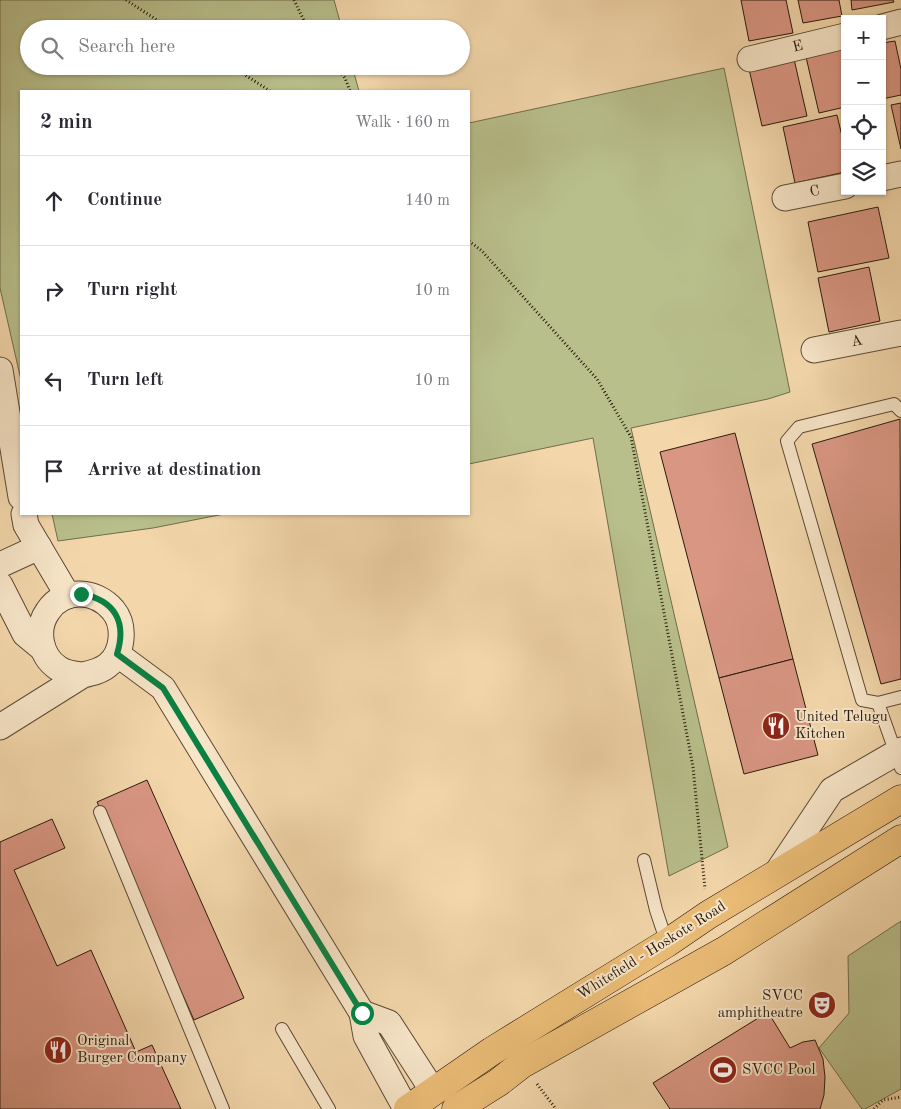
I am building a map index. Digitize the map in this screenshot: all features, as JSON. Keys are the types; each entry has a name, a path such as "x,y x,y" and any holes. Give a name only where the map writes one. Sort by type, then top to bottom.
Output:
{"main road":[{"name":"Whitefield - Hoskote Road","path":"407,1109 492,1051 708,915 901,799"},
{"name":"Whitefield - Hoskote Road","path":"456,1109 499,1082 522,1064 724,951 901,839"},
{"path":"708,915 724,951"}],"street":[{"path":"886,26 901,22"},
{"name":"E","path":"750,59 841,37"},
{"path":"886,177 901,174"},
{"name":"C","path":"785,198 841,187"},
{"name":"A","path":"814,350 901,333"},
{"path":"0,370 20,491"},
{"path":"24,515 26,525 68,596"},
{"path":"0,565 39,547"},
{"path":"0,585 25,634 42,648 58,668 70,674 84,675 97,672 109,665 117,654 122,640 121,627 116,614 107,603 95,596 81,594 68,596 57,602 45,616 40,635 42,648"},
{"path":"117,654 163,688 362,1013 366,1036 407,1109"},
{"path":"0,726 84,675"},
{"path":"776,874 832,790 899,757"},
{"path":"362,1013 389,1023 434,1091"}],"lane":[{"path":"901,411 894,404 799,427 787,441 862,700 878,703 901,697"},
{"path":"878,703 899,757"},
{"path":"100,812 223,1109"},
{"path":"644,860 666,943"},
{"path":"282,1029 329,1109"}],"path":[{"path":"126,0 157,20"},
{"path":"294,0 304,20"},
{"path":"245,75 268,90"},
{"path":"342,75 350,90"},
{"path":"470,242 482,252 597,379 631,438 693,766 708,915"},
{"path":"522,1064 556,1109"},
{"path":"874,1109 883,1100 901,1097"}],"green space":[{"path":"0,0 334,0 340,20 20,20 20,75 355,75 359,90 20,90 20,376 0,288"},
{"path":"724,68 790,392 768,399 631,428 728,847 669,876 593,438 470,464 470,123"},
{"path":"52,515 219,515 153,528 58,541"},
{"path":"901,921 901,1089 862,1109 819,1048 849,1013 848,956"}],"building":[{"path":"741,0 786,0 793,33 749,41"},
{"path":"798,0 839,0 841,16 803,23"},
{"path":"851,0 893,0 894,2 852,10"},
{"path":"895,41 901,69 901,95 886,98 886,60 886,42"},
{"path":"841,50 841,108 819,113 806,57"},
{"path":"794,59 807,116 762,126 749,69"},
{"path":"901,103 901,149 891,105"},
{"path":"837,115 841,132 841,173 795,183 783,127"},
{"path":"878,207 889,258 818,272 808,222"},
{"path":"869,267 880,321 829,332 818,278"},
{"path":"900,419 901,679 881,684 812,444"},
{"path":"735,433 793,659 719,678 660,452"},
{"path":"793,659 818,755 744,774 719,678"},
{"path":"147,780 244,998 194,1020 97,802"},
{"path":"52,819 65,848 14,870 57,966 91,950 136,1052 152,1045 181,1109 0,1109 0,842"},
{"path":"768,1012 790,1048 803,1042 815,1040 823,1059 825,1077 824,1095 820,1109 670,1109 653,1083"}],"place":[{"name":"United Telugu Kitchen","path":"776,726"},
{"name":"SVCC amphitheatre","path":"822,1005"},
{"name":"Original Burger Company","path":"58,1050"},
{"name":"SVCC Pool","path":"723,1070"}],"route":[{"path":"81,594 95,596 107,603 116,614 121,627 122,640 117,654 163,688 362,1013"}]}
